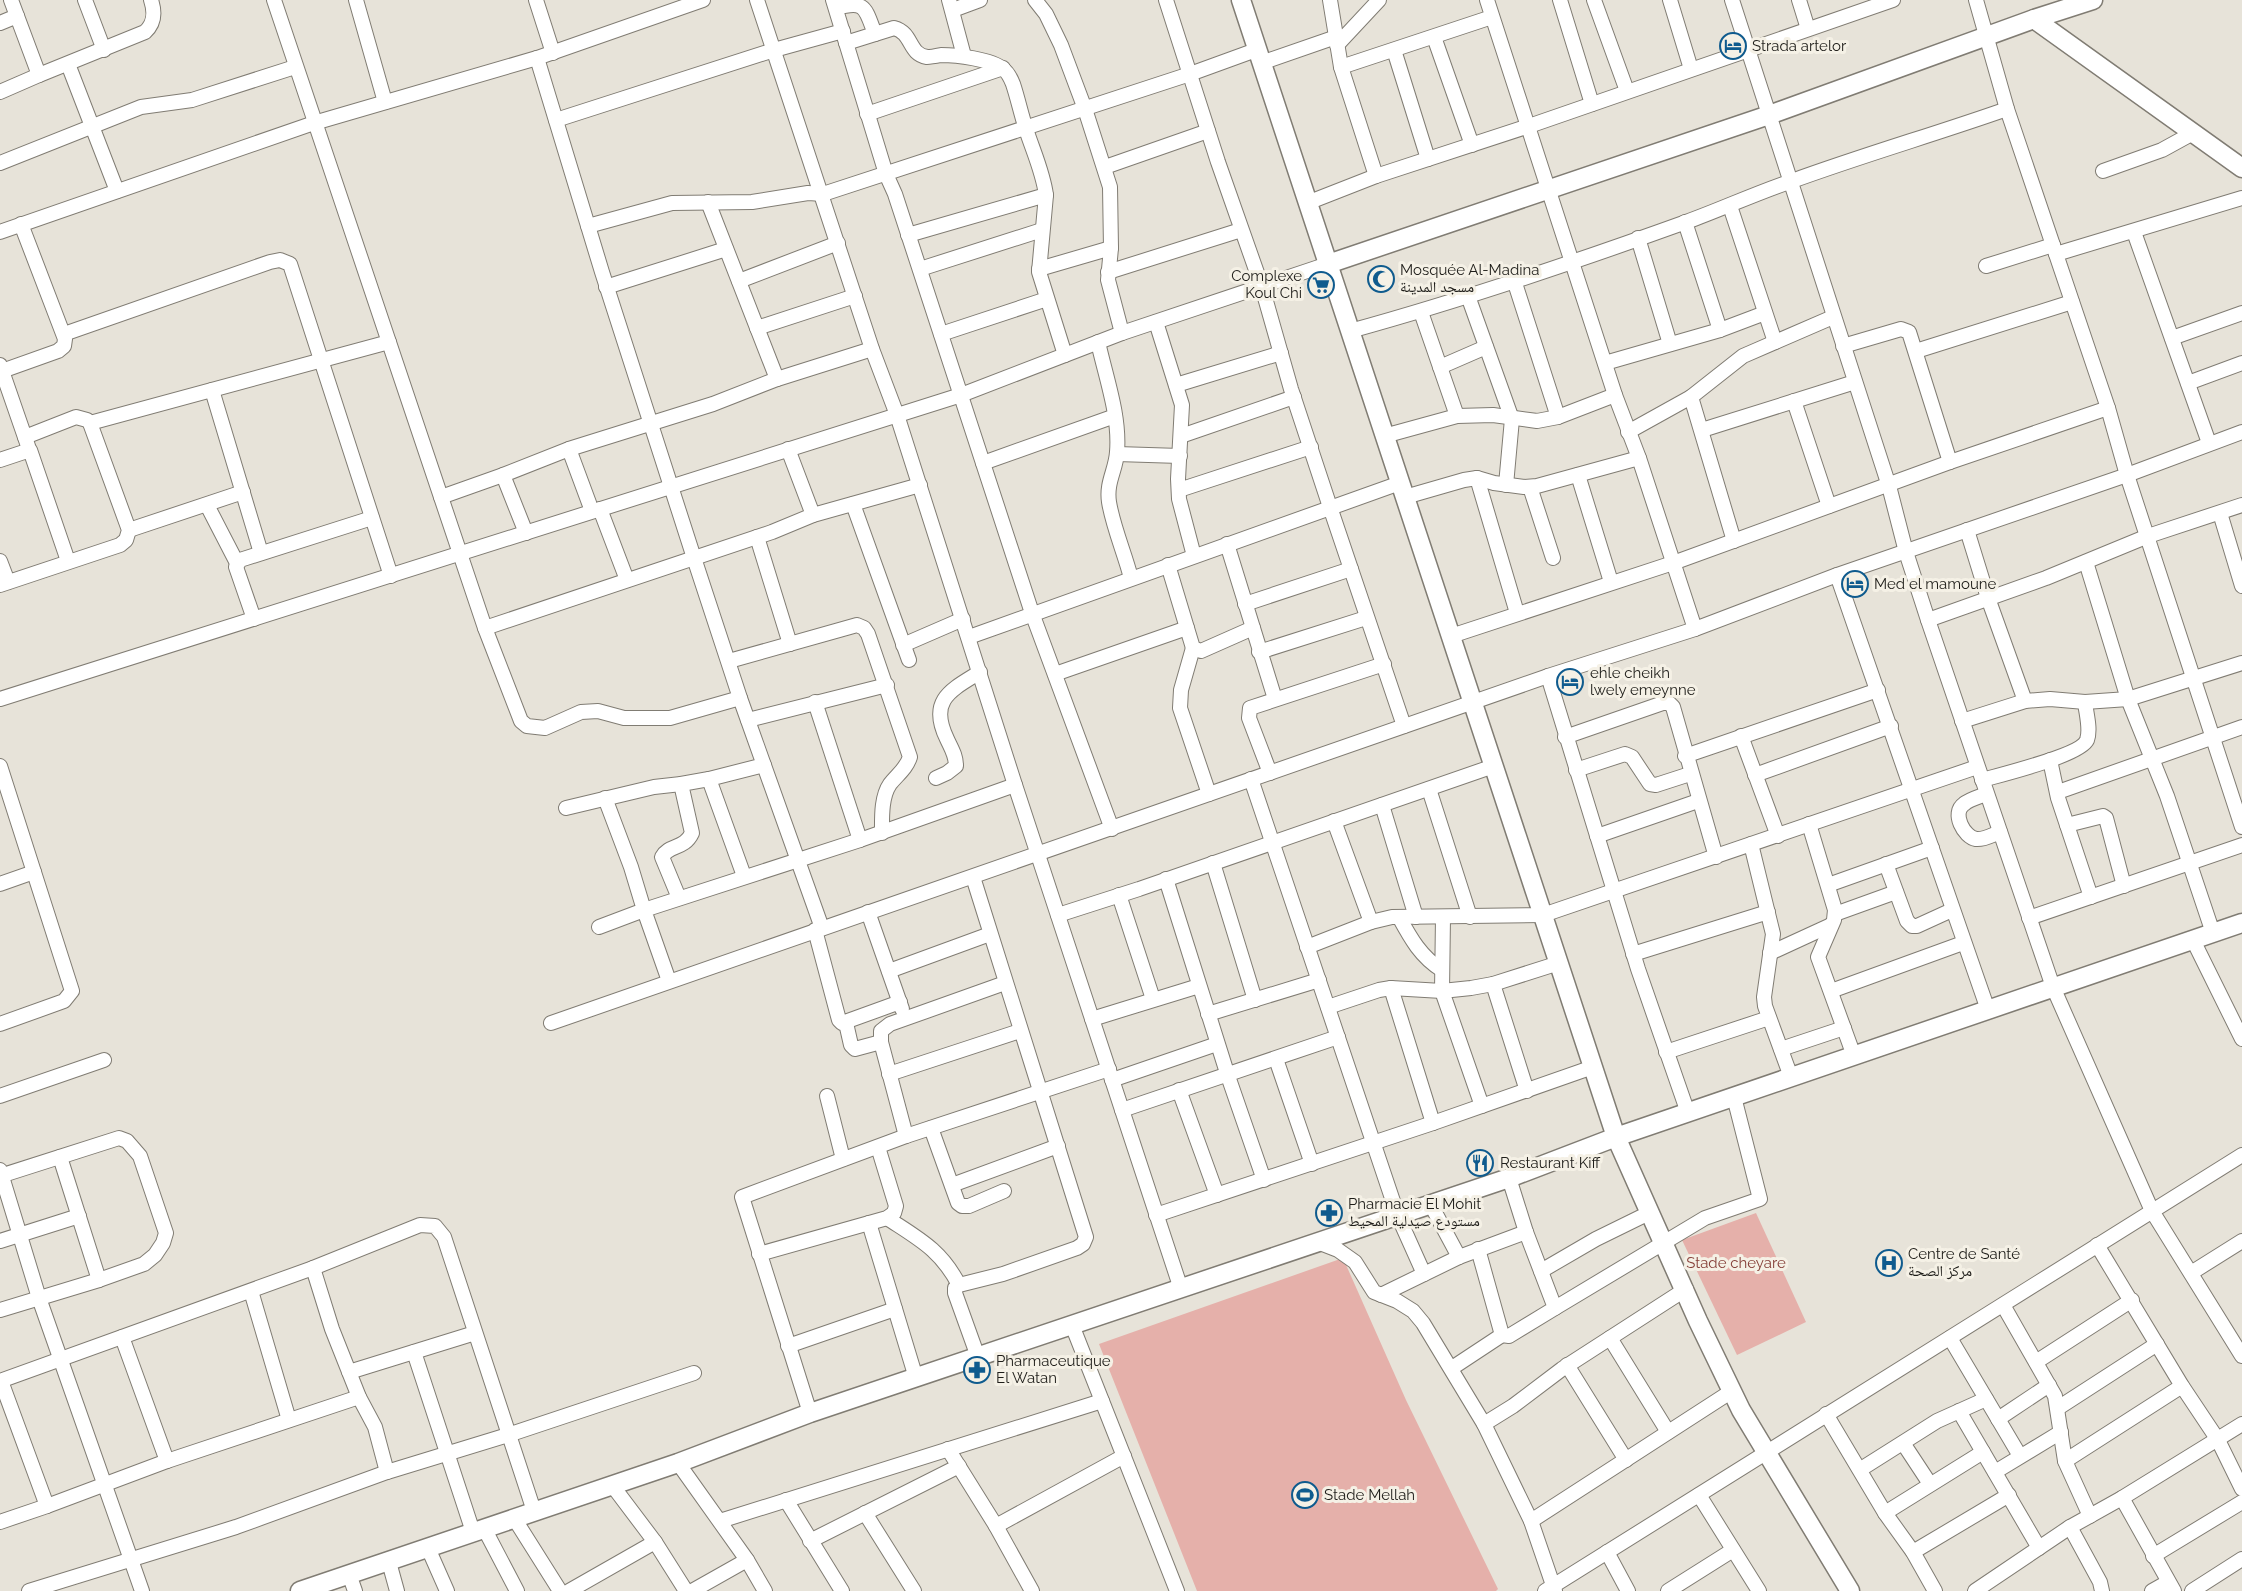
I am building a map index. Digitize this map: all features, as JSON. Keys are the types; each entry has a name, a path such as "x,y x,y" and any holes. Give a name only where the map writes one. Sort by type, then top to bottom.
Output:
{"main road":[{"path":"1328,264 1769,115 2034,19 2065,4 2093,0"},
{"path":"1244,1 1259,56 1307,203 1616,1137 1732,1391 1765,1453 1850,1591"},
{"path":"2034,19 2242,168"},
{"path":"300,1591 352,1583 389,1562 678,1462 810,1413 1320,1243 1509,1178 1616,1137 2242,923"}],"street":[{"path":"11,0 39,75"},
{"path":"85,0 104,50"},
{"path":"0,92 104,50 149,28 154,17 151,0"},
{"path":"274,0 485,628 521,721 527,726 545,728 581,712 598,711 624,718 670,718 740,698"},
{"path":"356,0 385,102"},
{"path":"536,0 553,53"},
{"path":"0,232 314,123 553,53 689,2 703,0"},
{"path":"757,0 872,349 897,414 1015,785 1181,1289"},
{"path":"964,56 951,5 980,0"},
{"path":"1035,0 1046,14 1061,45 1105,167 1112,203 1108,280 1122,333"},
{"path":"1166,0 1241,230 1262,287 1294,397 1366,618 1404,726"},
{"path":"1330,0 1341,67 1376,176"},
{"path":"588,226 672,203 752,202 808,193 823,195 1190,74 1259,56 1337,41 1379,0"},
{"path":"1487,0 1615,395 1639,458 1695,629"},
{"path":"1560,0 1592,104"},
{"path":"1594,0 1627,91"},
{"path":"1670,0 1691,69"},
{"path":"1731,0 1889,486 1906,552 1928,620 2053,987 2152,1211 2242,1356"},
{"path":"1799,0 1808,29"},
{"path":"1307,203 1376,176 1529,126 1893,0"},
{"path":"1976,0 2007,109 2108,408 2127,475 2242,826"},
{"path":"875,34 866,10 851,3 835,4 886,174 920,269 1032,613 1112,829"},
{"path":"0,23 16,15"},
{"path":"1341,67 1492,16"},
{"path":"556,120 774,50 844,37 875,34 894,28 902,30 918,53 927,57 964,56 1003,68 1013,84 1044,183 1046,195 1039,269 1065,355"},
{"path":"1434,37 1472,145"},
{"path":"1394,50 1428,159"},
{"path":"537,58 606,286 694,558 740,698 797,859 818,929 839,1020 846,1023 900,1002"},
{"path":"68,64 117,191"},
{"path":"0,162 141,107 192,100 296,68"},
{"path":"867,114 1003,68"},
{"path":"1350,331 1421,312 1572,263 1730,206 1790,181 2007,109"},
{"path":"1105,167 1208,131"},
{"path":"2103,171 2162,150 2193,133"},
{"path":"908,235 1046,195"},
{"path":"1986,266 2134,232 2242,198"},
{"path":"708,202 777,379"},
{"path":"1730,206 1775,342"},
{"path":"1685,222 1720,330"},
{"path":"21,224 65,339 64,346 58,351 1,368 68,561"},
{"path":"920,269 1042,230"},
{"path":"1108,272 1241,230"},
{"path":"2134,232 2209,443"},
{"path":"1638,238 1670,344"},
{"path":"739,281 838,243"},
{"path":"1039,269 1111,248"},
{"path":"606,286 726,249"},
{"path":"64,334 280,260 290,264 391,576"},
{"path":"0,699 961,395 1122,333 1328,264"},
{"path":"1514,280 1558,417"},
{"path":"757,328 855,296"},
{"path":"1468,296 1512,419 1506,484"},
{"path":"941,334 1047,299"},
{"path":"1916,351 2072,302"},
{"path":"1421,312 1457,416"},
{"path":"1605,363 1720,330 1765,313"},
{"path":"2172,338 2242,313"},
{"path":"1628,432 1691,397 1743,356 1833,317"},
{"path":"1156,322 1182,405 1180,508 1194,556"},
{"path":"1843,346 1901,328 1909,332 1950,462"},
{"path":"90,423 389,342"},
{"path":"1098,342 1115,416 1117,454 1108,487 1109,503 1131,578"},
{"path":"1440,366 1486,347"},
{"path":"441,497 569,449 712,404 777,379 872,349"},
{"path":"1176,385 1281,353"},
{"path":"2188,383 2242,363"},
{"path":"1702,430 1855,382"},
{"path":"212,390 261,553"},
{"path":"1384,436 1457,416 1493,415 1537,421 1558,417 1615,395"},
{"path":"1181,436 1294,397"},
{"path":"1691,397 1734,541"},
{"path":"1794,401 1829,506"},
{"path":"1451,636 1673,563 1950,462 2108,408"},
{"path":"983,463 1115,416"},
{"path":"0,460 76,417 87,420 129,530 126,540 120,545 4,583 0,561"},
{"path":"551,1023 1548,676 1695,629 1838,575 2127,475 2242,432"},
{"path":"1179,490 1311,447"},
{"path":"569,449 627,580"},
{"path":"789,449 813,515"},
{"path":"1117,454 1180,456"},
{"path":"969,636 1330,507 1402,490 1477,478 1530,487 1639,458"},
{"path":"503,475 526,533"},
{"path":"1578,475 1611,582"},
{"path":"1477,478 1517,613"},
{"path":"485,628 757,537 813,515 920,485"},
{"path":"1530,487 1553,558"},
{"path":"129,530 243,492"},
{"path":"853,504 909,660"},
{"path":"207,505 237,563 254,619"},
{"path":"1928,620 2046,578 2148,536 2242,506"},
{"path":"2220,513 2242,586"},
{"path":"237,563 261,553 372,518"},
{"path":"1967,530 1988,598 2025,701"},
{"path":"757,537 790,644"},
{"path":"1227,544 1275,699"},
{"path":"2086,562 2128,699 2154,759 2213,933"},
{"path":"1168,565 1193,648 1180,690 1180,708 1209,794"},
{"path":"1245,603 1351,569"},
{"path":"1838,575 1988,1010"},
{"path":"1260,652 1366,618"},
{"path":"903,645 963,619"},
{"path":"729,661 856,625 864,628 887,685 910,757 907,767 889,786 883,809 882,833"},
{"path":"1054,674 1187,628"},
{"path":"1193,648 1201,651 1253,628"},
{"path":"1962,721 2025,701 2050,699 2085,702 2128,699 2242,663"},
{"path":"1270,773 1248,712 1250,708 1384,664"},
{"path":"936,778 956,766 956,758 940,726 940,709 948,693 980,672"},
{"path":"1548,676 1613,891 1688,1113"},
{"path":"748,720 887,685"},
{"path":"1685,756 1878,690"},
{"path":"815,702 860,840"},
{"path":"1308,947 1371,922 1399,917 1543,915 1716,858 1913,789 2050,760 2081,748 2087,740 2085,702"},
{"path":"1565,737 1663,703 1669,703 1716,858"},
{"path":"1755,776 1891,726"},
{"path":"2058,792 2242,727"},
{"path":"1741,736 1778,836"},
{"path":"1576,770 1625,754 1632,757 1650,784 1656,785 1690,774"},
{"path":"2050,760 2067,825 2091,897"},
{"path":"566,808 654,787 709,779 764,765"},
{"path":"0,766 7,808 34,872 72,991 64,1001 0,1024"},
{"path":"1058,915 1494,766"},
{"path":"709,779 744,876"},
{"path":"1251,779 1398,1216 1424,1274"},
{"path":"679,898 662,857 664,852 685,844 692,833 681,784"},
{"path":"599,927 744,876 882,833 1015,785"},
{"path":"1429,789 1470,917"},
{"path":"1986,794 1964,804 1959,809 1959,817 1967,836 1974,839 1981,839 2000,832"},
{"path":"605,798 669,981"},
{"path":"1597,836 1698,801"},
{"path":"1382,805 1416,917"},
{"path":"2067,825 2103,816 2106,818 2124,886"},
{"path":"1334,821 1371,922"},
{"path":"1809,824 1828,885 1833,920 1818,957 1854,1056"},
{"path":"1751,844 1773,934 1764,997 1769,1018 1791,1077"},
{"path":"2029,918 2242,845"},
{"path":"1828,885 1932,848"},
{"path":"1213,863 1255,1000"},
{"path":"1886,864 1906,921 1912,926 1917,926 1952,910"},
{"path":"0,884 34,872"},
{"path":"973,877 1086,1237 1083,1244 1077,1248 955,1288 978,1357"},
{"path":"1166,879 1217,1044 1263,1180"},
{"path":"1770,953 1833,920 1896,892"},
{"path":"1119,895 1153,999"},
{"path":"868,912 906,1019"},
{"path":"1634,954 1768,912"},
{"path":"1399,917 1412,942 1428,961 1442,970"},
{"path":"1443,917 1442,991 1482,1106"},
{"path":"889,971 990,934"},
{"path":"2193,940 2242,1039"},
{"path":"1831,991 1963,943"},
{"path":"1328,1007 1391,988 1442,991 1493,984 1559,963"},
{"path":"1208,1014 1319,980"},
{"path":"906,1136 881,1042 881,1031 890,1024 1005,983"},
{"path":"1493,984 1527,1090"},
{"path":"1092,1019 1199,986"},
{"path":"1391,988 1433,1123"},
{"path":"1666,1052 1769,1018"},
{"path":"846,1023 851,1045 855,1049 881,1042"},
{"path":"1781,1049 1844,1028"},
{"path":"890,1074 1020,1031"},
{"path":"1122,1110 1338,1037"},
{"path":"810,1413 741,1200 744,1195 906,1136 1042,1091 1217,1044"},
{"path":"1276,1059 1311,1164"},
{"path":"0,1096 104,1060"},
{"path":"1156,1215 1593,1067"},
{"path":"1179,1090 1217,1195"},
{"path":"827,1096 843,1159"},
{"path":"1452,1368 1502,1335 1509,1336 1705,1218 1760,1199 1734,1097"},
{"path":"932,1128 958,1203 962,1206 969,1206 1004,1191"},
{"path":"0,1310 39,1298 99,1280 144,1264 155,1255 166,1233 140,1156 127,1141 119,1138 1,1174 39,1298 106,1483 142,1591"},
{"path":"952,1185 1058,1146"},
{"path":"759,1254 887,1218 894,1213 896,1206 878,1147"},
{"path":"1320,1243 1338,1250 1355,1262 1374,1292 1397,1301 1413,1311 1424,1323 1484,1424 1531,1521 1551,1590 1607,1552 1826,1414 2242,1155"},
{"path":"60,1157 99,1280"},
{"path":"1509,1178 1526,1232 1555,1308"},
{"path":"1431,1205 1459,1257"},
{"path":"1541,1271 1596,1239 1651,1212"},
{"path":"0,1241 79,1216"},
{"path":"887,1218 939,1254 950,1267 959,1285"},
{"path":"869,1223 916,1378"},
{"path":"47,1506 0,1381 313,1268 420,1225 435,1226 444,1237 534,1511"},
{"path":"1381,1295 1459,1257 1526,1232"},
{"path":"2191,1273 2242,1241"},
{"path":"2097,1245 2217,1440 2242,1489"},
{"path":"1478,1249 1502,1335"},
{"path":"313,1268 332,1329 359,1397 375,1427 387,1472"},
{"path":"1484,1424 1513,1406 1567,1365 1686,1289"},
{"path":"251,1291 289,1420"},
{"path":"2036,1362 2132,1300"},
{"path":"2003,1305 2049,1385 2058,1408 2065,1461 2090,1516"},
{"path":"788,1346 895,1309"},
{"path":"1072,1325 1177,1591"},
{"path":"349,1372 475,1333"},
{"path":"122,1337 167,1461"},
{"path":"1610,1338 1668,1432"},
{"path":"1950,1338 2020,1456"},
{"path":"2058,1408 2157,1344"},
{"path":"414,1352 448,1453 478,1530 517,1591"},
{"path":"1567,1365 1626,1460"},
{"path":"29,1591 236,1527 387,1472 508,1435 694,1373"},
{"path":"1998,1419 2049,1385"},
{"path":"2065,1461 2182,1386"},
{"path":"1531,1521 1732,1391"},
{"path":"0,1522 167,1461 359,1397"},
{"path":"1861,1469 1937,1421 1986,1399"},
{"path":"720,1521 1102,1401"},
{"path":"1959,1411 2039,1548"},
{"path":"1826,1414 1935,1591"},
{"path":"1975,1591 2070,1527 2122,1498 2242,1424"},
{"path":"1995,1472 2061,1432"},
{"path":"1903,1443 1930,1485"},
{"path":"948,1449 996,1526 1032,1591"},
{"path":"1885,1513 1983,1452"},
{"path":"996,1526 1124,1456"},
{"path":"678,1462 747,1560 765,1591"},
{"path":"810,1540 959,1466"},
{"path":"612,1485 655,1542 686,1591"},
{"path":"1699,1495 1759,1591"},
{"path":"1913,1552 2009,1495"},
{"path":"2122,1498 2171,1587 2152,1591"},
{"path":"786,1500 842,1591"},
{"path":"2153,1556 2242,1502"},
{"path":"865,1513 914,1591"},
{"path":"514,1518 560,1591"},
{"path":"2070,1527 2100,1582 2101,1590"},
{"path":"569,1591 655,1542"},
{"path":"428,1548 447,1591"},
{"path":"1668,1591 1733,1550"},
{"path":"1607,1552 1628,1591"},
{"path":"2192,1591 2242,1559"},
{"path":"692,1591 747,1560"},
{"path":"389,1562 397,1591"}],"green space":[{"name":"Stade cheyare","path":"1756,1213 1806,1322 1737,1355 1682,1240"},
{"name":"Stade Mellah","path":"1343,1258 1406,1400 1498,1589 1496,1591 1197,1591 1099,1344"}],"place":[{"name":"Strada artelor","path":"1733,46"},
{"name":"Mosquée Al-Madina مسجد المدينة","path":"1381,279"},
{"name":"Complexe Koul Chi","path":"1321,285"},
{"name":"Med el mamoune","path":"1855,584"},
{"name":"ehle cheikh lwely emeynne","path":"1570,682"},
{"name":"Restaurant Kiff","path":"1480,1163"},
{"name":"Pharmacie El Mohit مستودع صيدلية المحيط","path":"1329,1213"},
{"name":"Centre de Santé مركز الصحة","path":"1889,1263"},
{"name":"Pharmaceutique El Watan","path":"977,1370"},
{"name":"Stade Mellah","path":"1305,1495"}]}
